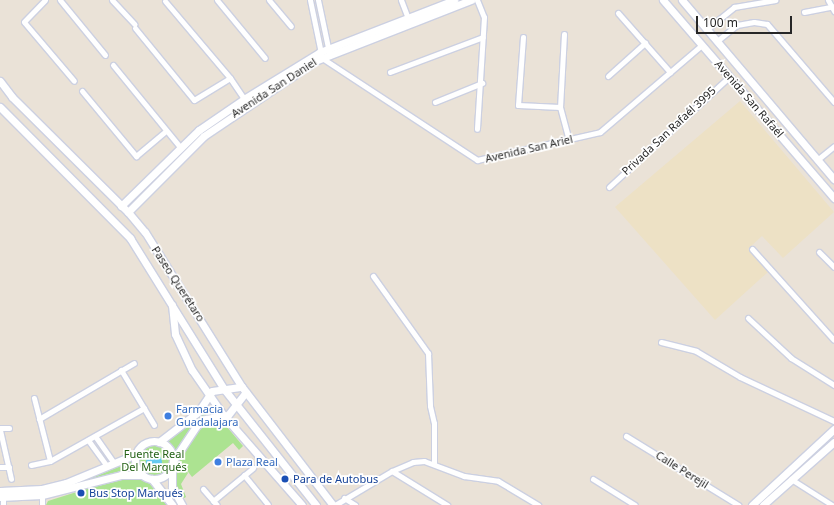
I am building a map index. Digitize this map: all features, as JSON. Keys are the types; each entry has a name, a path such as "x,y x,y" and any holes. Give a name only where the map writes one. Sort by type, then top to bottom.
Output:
{"street":[{"path":"44,0 24,22 74,80"},
{"path":"60,0 106,55"},
{"path":"112,0 194,100 230,78"},
{"path":"217,0 265,58"},
{"path":"270,0 291,26"},
{"path":"310,0 321,55"},
{"path":"318,0 329,56"},
{"path":"401,0 409,21"},
{"name":"Avenida San Daniel","path":"128,212 219,120 244,99 321,55 329,56 454,0"},
{"name":"Avenida San Daniel","path":"409,21 471,0"},
{"path":"477,0 484,17 482,83 477,129"},
{"name":"Avenida San Rafaél","path":"663,0 834,198"},
{"name":"Avenida San Rafaél","path":"682,0 834,179"},
{"path":"707,29 734,7 775,0"},
{"path":"804,12 833,8 828,0"},
{"path":"165,1 230,78 244,99"},
{"path":"618,13 670,72"},
{"path":"717,41 737,25 754,22 767,24 834,102"},
{"path":"564,34 560,107 569,140"},
{"path":"390,72 483,37"},
{"path":"523,37 518,105 560,107"},
{"path":"608,76 644,44"},
{"name":"Avenida San Ariel","path":"321,55 329,56 477,160 600,132 702,45"},
{"name":"Avenida San Daniel","path":"121,206 199,130 219,120 321,55"},
{"path":"113,64 166,131 182,148"},
{"name":"Privada San Rafaél 3995","path":"610,186 730,76"},
{"name":"Paseo Querétaro","path":"0,81 12,97 128,212 145,232 244,389 334,505"},
{"path":"435,102 482,83"},
{"path":"82,92 136,156 166,131"},
{"name":"Paseo Querétaro","path":"0,107 130,238 172,302 224,390 316,505"},
{"path":"781,136 790,128"},
{"path":"817,160 834,146"},
{"path":"752,249 834,340"},
{"path":"819,252 834,267"},
{"path":"373,276 428,353 430,406 434,423 434,463"},
{"path":"172,302 176,334 192,370 224,416 302,505"},
{"path":"748,318 791,358 834,385"},
{"path":"661,342 696,351 740,377 834,421"},
{"path":"39,419 134,363"},
{"path":"121,370 154,425"},
{"path":"159,442 198,412 209,395 217,390 244,389"},
{"path":"152,479 167,474 197,425 206,419 224,416 231,413 244,389"},
{"path":"34,398 50,461"},
{"path":"31,465 50,461 144,408"},
{"path":"9,428 0,429 11,479"},
{"path":"752,505 834,429"},
{"path":"94,436 111,465"},
{"name":"Calle Perejil","path":"626,436 738,505"},
{"path":"88,440 111,465"},
{"path":"142,475 135,464 136,454 141,446 150,442 159,442 169,449 172,464 172,486 182,505"},
{"path":"763,505 791,479 833,445"},
{"path":"42,492 71,482 136,454"},
{"path":"334,505 392,471 413,462 434,463 464,476 498,481 538,505"},
{"path":"0,467 9,467"},
{"path":"203,490 215,503 253,468"},
{"path":"392,471 447,505"},
{"path":"3,505 1,495 42,492 121,475 142,475 152,479 172,505"},
{"path":"244,475 268,505"},
{"path":"594,479 635,505"},
{"path":"791,479 832,505"},
{"path":"42,492 42,505"},
{"path":"344,498 355,505"}],"shaded area":[{"path":"740,101 834,212 783,258 762,236 748,249 768,272 715,320 615,207"}],"green space":[{"path":"207,405 215,415 207,417 174,455 170,447 162,441"},
{"path":"216,419 222,421 243,446 239,450 233,443 192,477 177,457 198,425"},
{"name":"Fuente Real Del Marqués","path":"151,445 157,445 166,449 170,461 166,473 157,477 151,477 142,473 138,464 138,458 142,449"},
{"path":"132,458 134,471 44,493"},
{"path":"176,459 188,473 181,484 186,497 179,501 175,494 172,467"},
{"path":"121,478 146,480 171,505 46,505 48,501"}],"water":[{"path":"151,454 157,454 162,459 160,468 157,470 151,470 146,465 146,459"}],"place":[{"name":"Farmacia Guadalajara","path":"168,416"},
{"name":"Plaza Real","path":"218,462"},
{"name":"Para de Autobus","path":"285,479"},
{"name":"Bus Stop Marqués","path":"81,493"}]}
